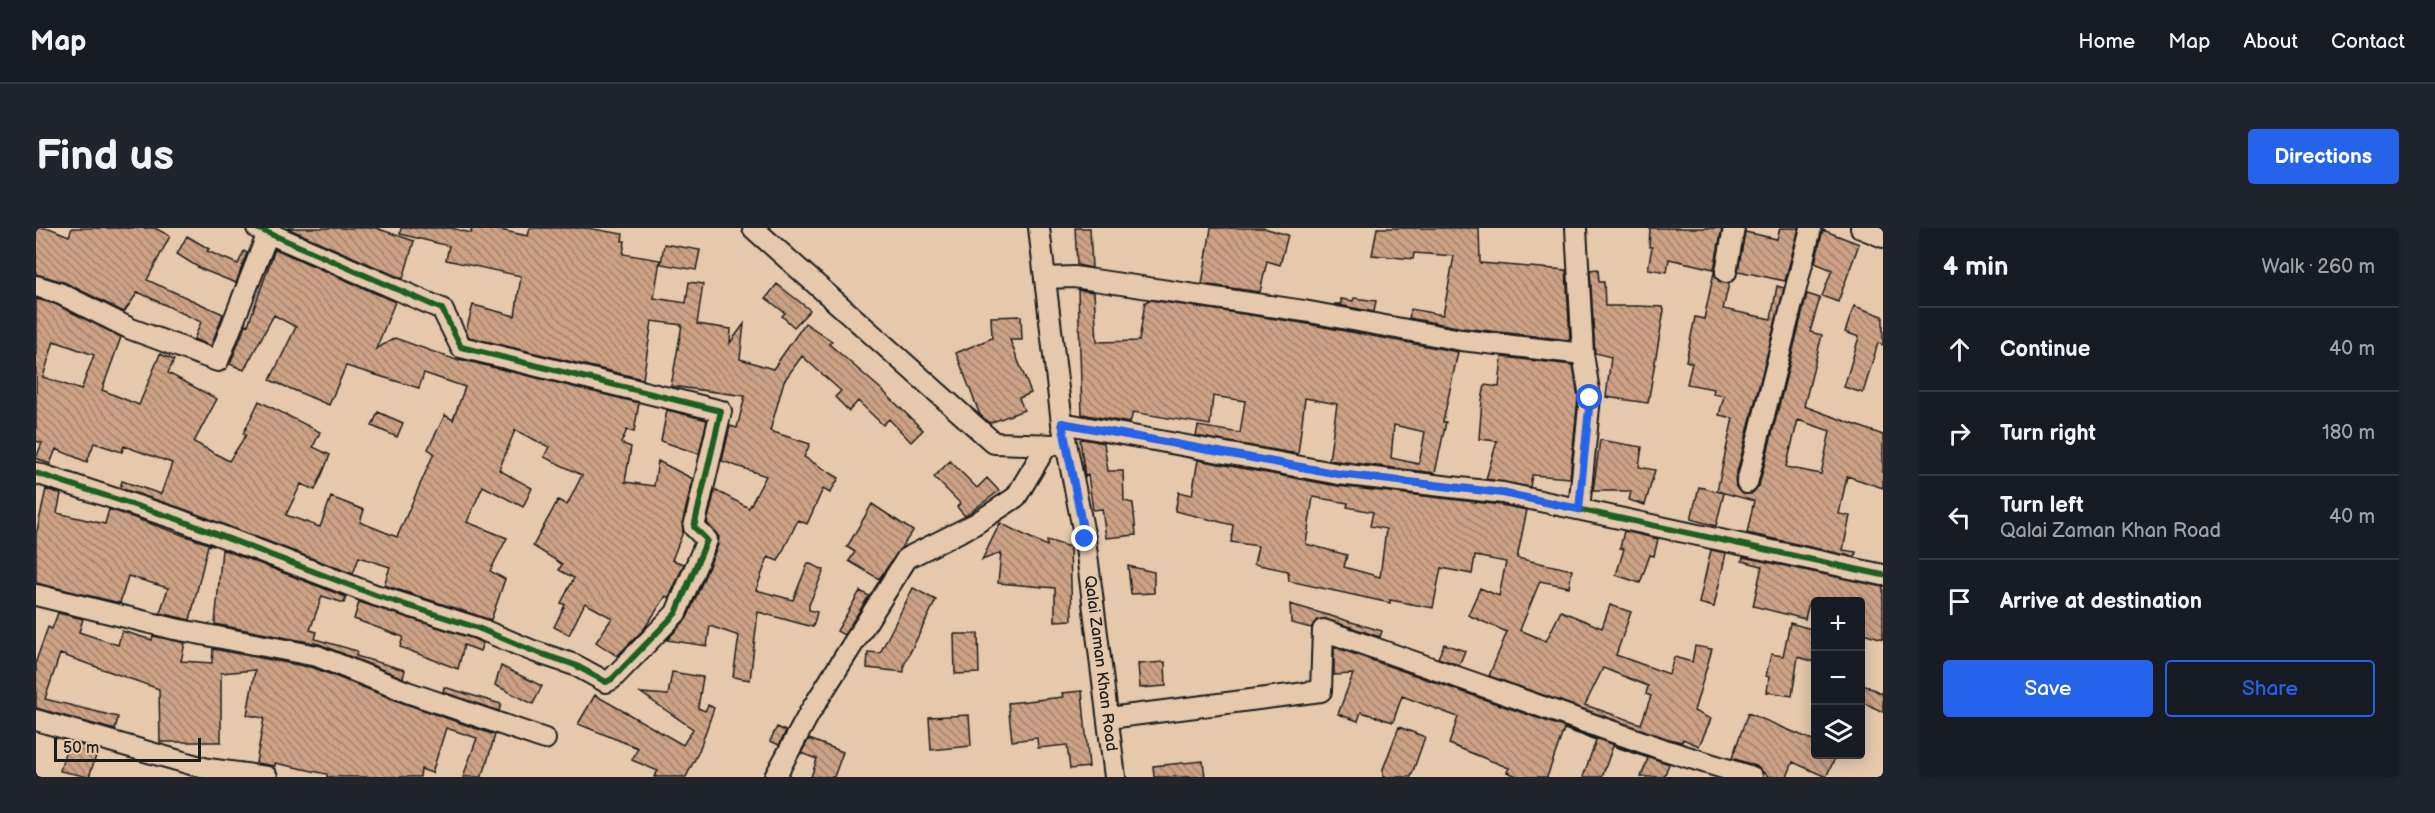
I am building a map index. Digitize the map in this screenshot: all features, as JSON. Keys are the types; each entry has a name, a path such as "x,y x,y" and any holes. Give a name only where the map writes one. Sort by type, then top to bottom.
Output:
{"street":[{"path":"753,228 994,443 1057,445"},
{"name":"Qalai Zaman Khan Road","path":"1039,228 1062,423 1057,445 1085,539 1115,777"},
{"path":"1576,228 1583,354 1590,398 1579,509"},
{"path":"1726,272 1734,228"},
{"path":"1747,483 1811,228"},
{"path":"1862,228 1883,237"},
{"path":"36,286 59,293 131,328 218,361 265,230 442,309 460,347 722,411 694,527 707,540 676,614 612,679 606,682 575,665 533,651 478,628 375,595 177,519 36,473"},
{"path":"1045,278 1074,277 1304,311 1461,339 1583,354"},
{"path":"1062,423 1339,474 1503,493 1883,575"},
{"path":"775,777 810,712 907,558 975,524 1016,497 1057,445"},
{"path":"36,594 175,629 317,656 417,696 545,739"},
{"path":"1109,718 1321,691 1323,630 1665,750 1752,777"},
{"path":"36,720 206,773 267,777"}],"building":[{"path":"36,228 49,228 69,236 72,228 155,228 170,236 147,280 223,314 211,346 194,339 201,322 138,292 124,312 64,282 36,274"},
{"path":"287,228 376,228 414,241 403,279"},
{"path":"401,228 451,228 471,233 472,228 491,228 528,236 530,228 587,228 623,234 622,241 625,241 623,254 660,260 654,298 686,303 689,282 703,284 697,324 731,329 730,343 744,324 740,359 773,369 805,323 832,341 829,344 882,390 923,430 911,442 889,419 883,425 858,401 849,411 835,397 841,391 802,356 784,381 770,431 810,444 804,457 839,478 830,493 823,489 807,524 798,520 778,561 768,557 756,590 793,600 808,563 824,570 809,605 809,610 817,612 813,627 758,612 750,680 733,677 739,636 710,626 707,646 667,640 687,618 718,545 719,537 707,523 715,490 749,508 766,476 722,461 730,426 737,428 745,396 671,386 682,325 652,321 643,379 469,337 466,331 473,305 515,316 521,276 446,260 449,246 400,234"},
{"path":"1075,228 1090,228 1092,268 1077,265"},
{"path":"1211,228 1264,228 1288,235 1280,265 1267,261 1260,292 1202,284"},
{"path":"1377,228 1479,228 1480,263 1566,270 1570,340 1463,328 1409,318 1411,309 1443,315 1454,256 1414,253 1413,259 1372,255"},
{"path":"1650,228 1722,228 1714,269 1669,259 1667,272 1648,269 1652,247 1649,247"},
{"path":"1780,228 1799,228 1785,281 1738,271 1745,232 1777,239"},
{"path":"1823,230 1859,244 1838,302 1822,296 1832,270 1815,263"},
{"path":"187,236 209,249 207,251 238,264 244,251 247,253 236,283 201,269 177,254"},
{"path":"664,244 700,250 696,270 661,264"},
{"path":"275,249 395,302 376,349 395,338 459,361 459,359 639,403 634,432 627,430 621,443 631,447 625,482 654,486 658,461 693,479 682,524 683,532 672,560 684,564 669,598 666,596 644,629 617,656 596,642 612,618 585,603 569,635 554,627 565,605 561,603 574,578 559,570 562,564 533,546 558,500 567,505 582,475 544,457 549,447 515,430 499,470 532,488 523,507 483,486 467,522 507,538 490,571 505,579 491,620 384,585 390,567 359,557 353,574 181,508 120,488 122,481 161,494 172,463 124,446 122,452 94,443 87,462 56,449 50,464 36,458 42,443 36,441 36,299 55,304 121,337 102,390 139,405 160,354 174,360 168,373 217,399 194,442 229,461 246,435 243,434 259,401 320,432 313,447 330,455 324,470 315,490 301,484 286,515 320,527 331,497 364,510 360,522 397,537 434,453 428,449 445,415 453,420 465,387 424,373 419,388 346,366 329,405 270,380 296,327 274,315 244,370 230,364 246,324 248,325","holes":["54,341 94,355 81,390 43,377"]},
{"path":"1598,269 1599,282 1604,282 1605,306 1663,307 1648,403 1606,397 1611,357 1595,353 1590,270"},
{"path":"1714,272 1719,281 1729,284 1723,309 1771,319 1777,286 1784,288 1735,480 1736,487 1744,494 1751,494 1759,486 1807,294 1820,298 1810,332 1822,335 1804,406 1883,435 1883,488 1847,476 1839,514 1850,516 1843,550 1856,552 1855,557 1747,533 1754,501 1717,491 1733,418 1719,415 1724,396 1713,394 1714,389 1687,384 1692,363 1686,361 1695,317 1704,319","holes":["1798,420 1830,431 1821,474 1786,467"]},
{"path":"777,284 810,310 794,327 782,316 785,313 766,298"},
{"path":"1078,290 1094,292 1097,342 1139,341 1145,302 1150,300 1302,323 1458,352 1435,473 1329,460 1337,404 1305,398 1298,454 1196,436 1198,426 1240,433 1245,401 1213,396 1210,425 1133,412 1130,423 1082,414","holes":["1394,425 1425,432 1419,464 1391,458"]},
{"path":"1354,298 1376,301 1374,312 1334,304 1341,304 1341,299 1353,301"},
{"path":"1854,306 1883,316 1883,345 1878,343 1863,393 1844,387 1859,337 1845,332"},
{"path":"1021,316 1022,340 1010,340 1031,393 1019,398 1024,410 990,423 980,415 956,353 992,338 991,317"},
{"path":"1502,357 1573,365 1578,397 1570,478 1532,475 1530,487 1486,479 1497,441 1479,439 1482,400 1485,385 1499,387"},
{"path":"667,410 707,420 699,454 661,441"},
{"path":"378,412 403,423 397,437 372,426"},
{"path":"1080,440 1104,443 1108,471 1123,471 1124,501 1133,503 1136,535 1106,538 1102,509 1093,510 1088,475 1085,476"},
{"path":"1600,440 1642,447 1639,467 1655,470 1645,505 1629,500 1631,491 1593,491"},
{"path":"1198,460 1337,486 1527,510 1517,558 1572,570 1569,587 1540,581 1520,630 1546,641 1561,611 1602,628 1610,605 1631,612 1616,655 1669,674 1674,657 1692,662 1695,646 1712,649 1694,711 1711,719 1699,746 1683,739 1682,742 1669,739 1489,676 1507,632 1468,615 1480,588 1499,596 1506,562 1475,556 1472,574 1441,568 1433,608 1390,600 1390,603 1289,581 1288,571 1254,564 1258,546 1231,542 1233,525 1175,511 1179,492 1192,495","holes":["1313,497 1348,503 1347,507 1373,512 1370,526 1386,529 1380,577 1344,567 1347,555 1306,544","1603,668 1648,686 1646,694 1651,696 1641,724 1585,705"]},
{"path":"950,461 977,488 987,478 999,491 965,516 957,507 960,503 934,477"},
{"path":"1699,487 1724,493 1716,526 1691,519"},
{"path":"46,489 61,494 57,513 105,524 109,509 214,546 208,545 190,620 160,613 168,588 128,576 120,603 36,583 36,535"},
{"path":"872,504 913,531 879,579 849,561 855,552 847,547"},
{"path":"1000,523 1047,546 1047,540 1070,547 1072,620 1055,621 1055,588 998,583 1001,553 982,560"},
{"path":"1624,531 1658,539 1654,556 1650,555 1640,583 1616,575 1624,549 1620,548"},
{"path":"222,549 346,597 344,603 322,596 310,630 317,632 315,639 357,651 356,656 405,670 403,678 319,644 215,624"},
{"path":"1711,550 1726,553 1714,607 1699,603"},
{"path":"1743,557 1883,587 1883,639 1865,634 1865,597 1811,597 1805,619 1753,606 1762,566 1742,561"},
{"path":"1128,566 1154,572 1154,593 1131,594"},
{"path":"913,588 936,600 904,665 904,672 867,668 868,652 880,653"},
{"path":"860,591 869,596 844,635 837,631"},
{"path":"359,602 483,643 480,651 464,645 458,669 400,647 403,637 354,619"},
{"path":"1290,604 1382,631 1380,637 1326,619 1317,620 1311,628 1291,623"},
{"path":"58,613 83,619 79,632 118,645 122,631 152,640 153,636 185,643 181,661 212,663 213,649 314,668 403,703 495,735 485,769 481,777 463,777 477,738 446,728 432,773 421,769 420,777 327,777 327,774 275,763 275,766 256,763 264,718 247,715 255,670 221,673 221,742 160,742 159,689 60,654 45,699 118,717 115,730 36,708 36,661 48,627 52,629"},
{"path":"1790,623 1811,629 1811,661 1798,657 1792,696 1767,692 1769,677 1766,676 1771,654 1783,656"},
{"path":"954,634 978,634 979,673 955,674"},
{"path":"1444,644 1465,651 1459,665 1438,658"},
{"path":"1334,647 1669,764 1664,777 1641,777 1648,758 1613,746 1602,777 1583,777 1596,740 1564,729 1547,777 1519,777 1507,772 1509,768 1449,744 1458,717 1402,696 1393,722 1361,712 1358,721 1338,714 1353,674 1334,675"},
{"path":"1165,662 1166,686 1140,688 1138,664"},
{"path":"501,666 542,686 533,704 495,685"},
{"path":"672,672 703,677 698,708 705,711 708,705 714,708 699,751 686,777 654,777 658,771 632,760 638,748 578,724 595,695 683,745 693,729 641,693 668,695"},
{"path":"1865,685 1883,694 1883,712 1865,703"},
{"path":"444,687 501,704 499,711 443,692"},
{"path":"1082,691 1089,767 1070,769 1067,745 1038,748 1037,738 1012,741 1008,703 1063,697 1062,693"},
{"path":"1748,713 1811,739 1811,759 1835,759 1826,777 1793,762 1787,777 1769,777 1756,766 1732,758"},
{"path":"969,715 971,746 931,750 929,717"},
{"path":"777,727 786,731 779,745 770,741"},
{"path":"1399,727 1425,737 1411,777 1383,777 1383,769"},
{"path":"809,739 843,752 834,777 811,777 817,759 801,753"},
{"path":"68,742 98,750 89,777 60,771"},
{"path":"1203,761 1205,777 1154,777 1153,766"}],"cycle path":[{"path":"36,473 177,519 375,595 478,628 533,651 575,665 606,682 612,679 676,613 707,540 694,527 721,411 461,347 442,309 257,228"},
{"path":"1062,423 1339,474 1503,493 1883,575"}],"route":[{"path":"1085,539 1062,423 1339,474 1503,493 1579,509 1590,398"}]}
